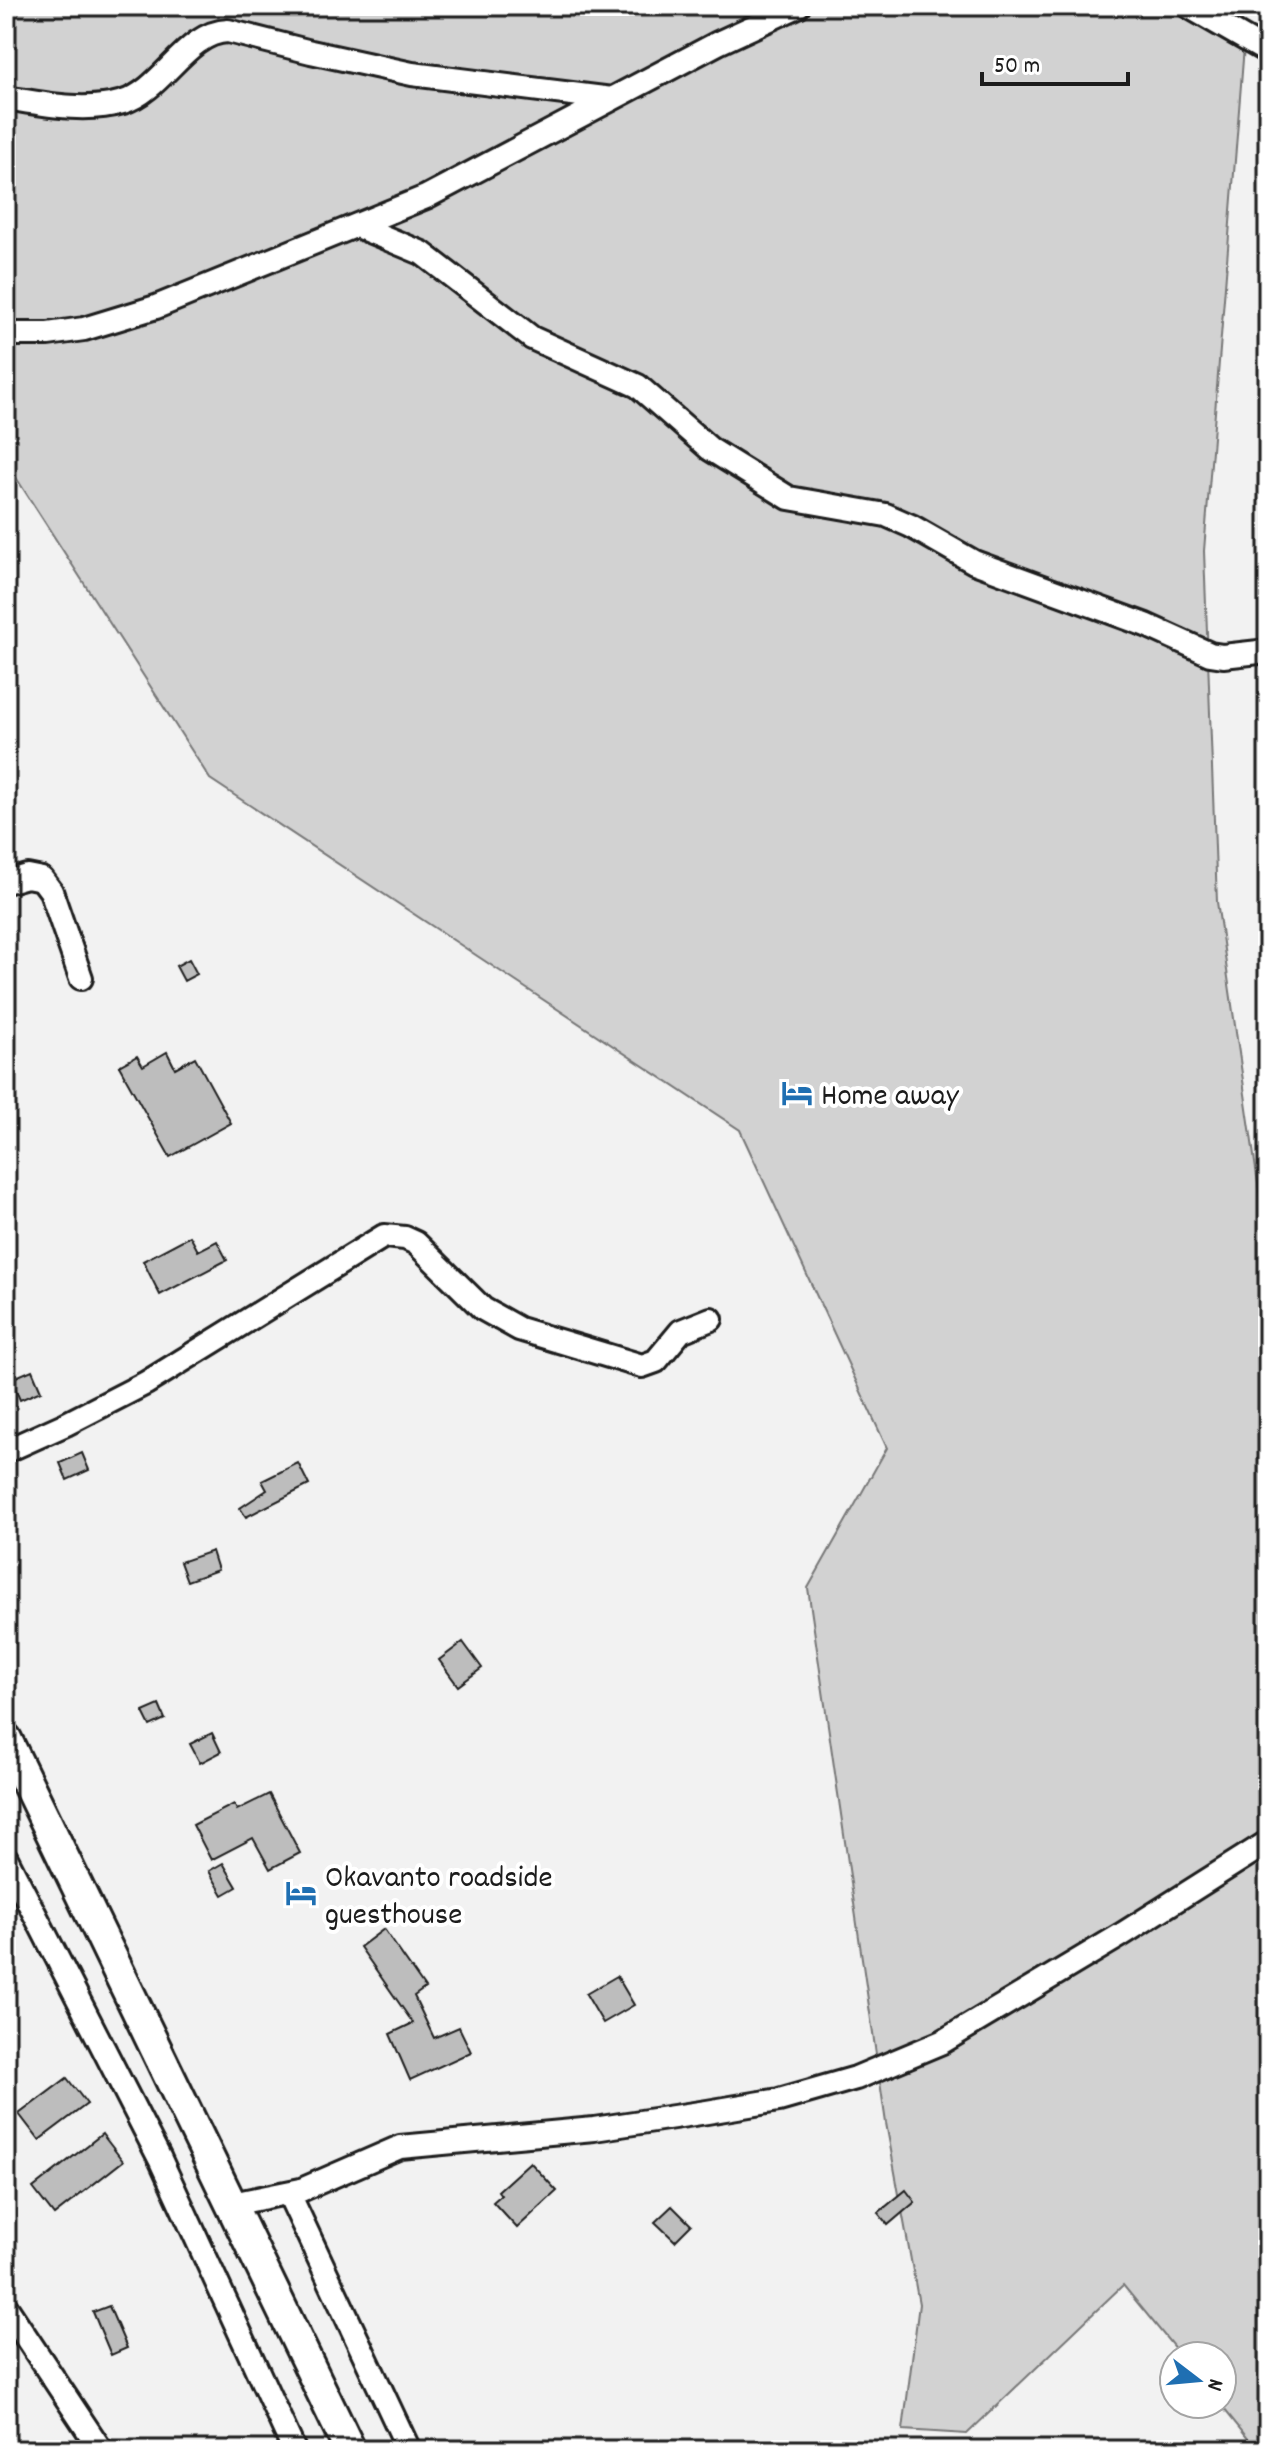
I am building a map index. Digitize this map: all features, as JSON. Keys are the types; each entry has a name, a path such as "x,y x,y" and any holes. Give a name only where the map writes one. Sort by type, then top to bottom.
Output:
{"main road":[{"path":"6,1739 350,2450"}],"street":[{"path":"6,334 48,334 84,329 123,317 236,276 357,226 426,197 718,43 798,6"},
{"path":"1188,6 1268,52"},
{"path":"6,98 62,107 124,101 148,88 202,38 214,31 228,31 412,74 612,99"},
{"path":"357,226 422,253 532,338 638,386 710,449 789,498 886,515 974,562 1146,625 1210,654 1223,656 1268,651"},
{"path":"6,882 27,876 42,879 51,891 81,978"},
{"path":"6,1451 146,1383 347,1256 384,1236 396,1236 416,1243 483,1309 501,1320 519,1329 642,1366 656,1361 681,1331 711,1319"},
{"path":"232,2204 289,2194 400,2147 594,2129 707,2112 779,2100 856,2078 942,2042 1121,1935 1268,1842"},
{"path":"6,1858 160,2159 294,2450"},
{"path":"289,2194 409,2450"},
{"path":"6,2307 101,2450"}],"shaded area":[{"path":"6,6 1226,6 1245,34 1204,551 1217,902 1268,1252 1268,2450 1257,2450 1233,2420 1238,2420 1238,2340 1168,2340 1123,2285 967,2434 903,2430 919,2304 886,2123 808,1588 887,1448 740,1130 210,779 6,462"}],"building":[{"path":"189,959 197,974 184,981 176,966"},
{"path":"167,1052 175,1068 195,1057 231,1123 170,1157 119,1066 137,1056 143,1066"},
{"path":"190,1236 198,1251 217,1241 227,1260 160,1295 143,1261"},
{"path":"32,1370 41,1391 20,1400 11,1379"},
{"path":"82,1453 89,1470 67,1480 60,1463"},
{"path":"298,1463 309,1485 246,1517 240,1508 267,1490 262,1481"},
{"path":"212,1551 218,1570 187,1581 180,1562"},
{"path":"463,1642 482,1668 458,1686 439,1660"},
{"path":"159,1705 165,1719 150,1726 143,1712"},
{"path":"212,1733 221,1752 200,1763 190,1744"},
{"path":"269,1794 300,1853 270,1869 253,1838 211,1860 193,1825 234,1804 237,1810"},
{"path":"223,1863 237,1887 223,1895 209,1871"},
{"path":"384,1929 425,1988 414,1996 434,2038 459,2027 471,2052 410,2080 390,2034 413,2023 360,1947"},
{"path":"617,1976 634,2005 603,2023 586,1994"},
{"path":"67,2078 87,2104 39,2140 19,2114"},
{"path":"102,2134 123,2161 54,2215 33,2188"},
{"path":"530,2162 557,2191 517,2228 493,2202 501,2195 498,2191"},
{"path":"906,2190 915,2202 888,2225 878,2213"},
{"path":"672,2206 691,2225 675,2241 655,2222"},
{"path":"109,2306 127,2348 111,2355 93,2312"}],"place":[{"name":"Home away","path":"797,1093"},
{"name":"Okavanto roadside guesthouse","path":"301,1893"}]}
